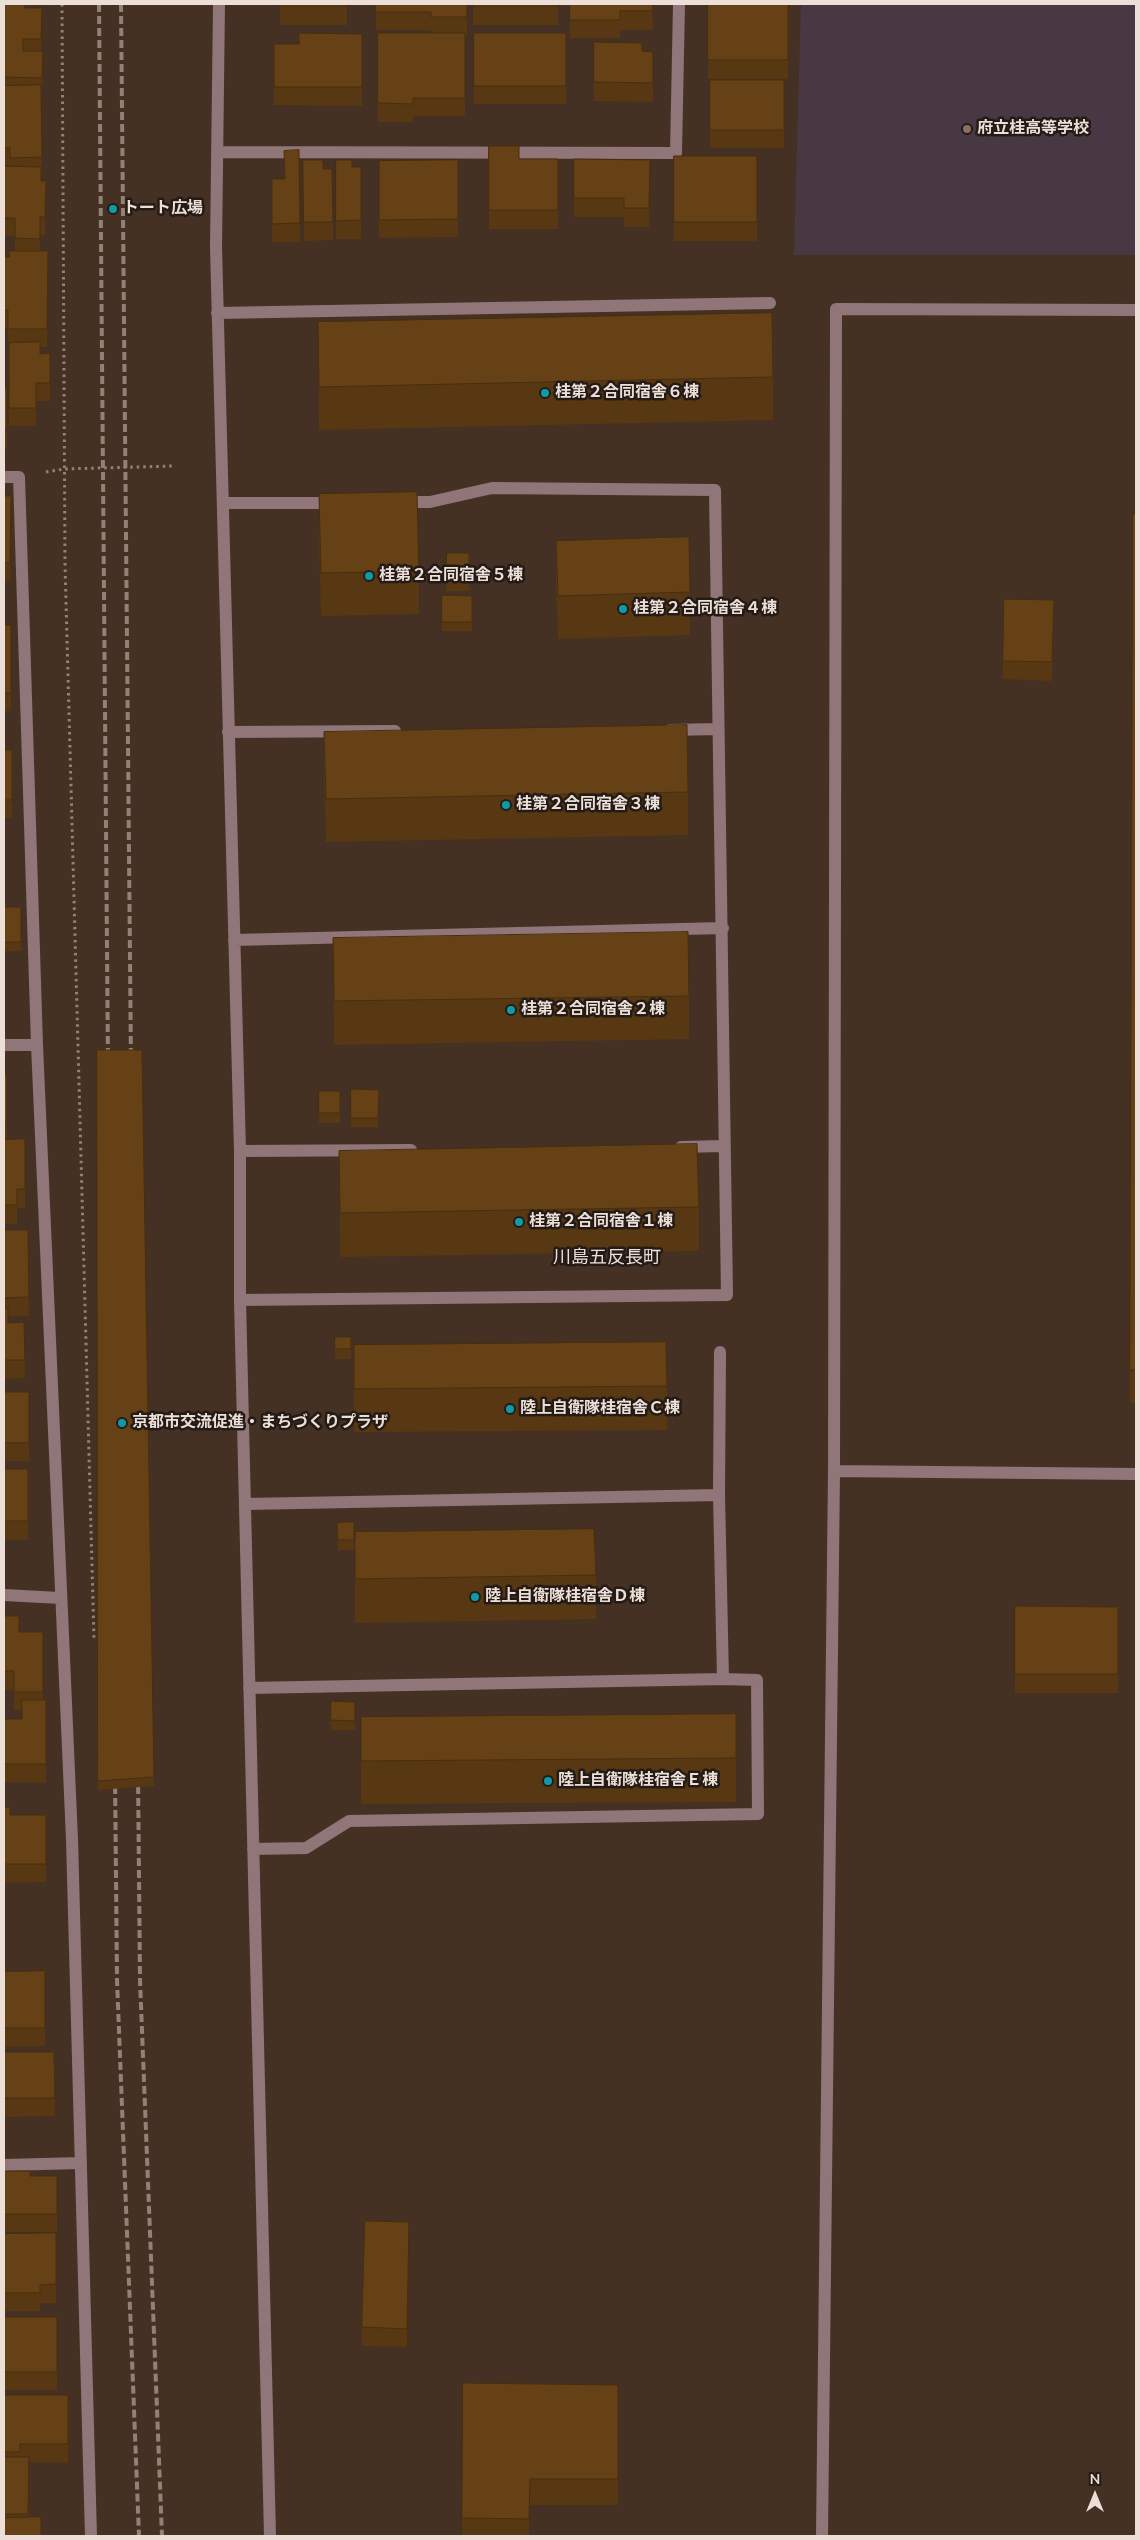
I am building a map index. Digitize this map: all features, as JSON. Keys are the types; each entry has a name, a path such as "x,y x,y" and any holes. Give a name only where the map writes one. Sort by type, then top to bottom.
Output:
{"street":[{"path":"219,4 217,313 240,1151 240,1300 270,2536"},
{"path":"217,152 676,153 679,4"},
{"path":"217,313 770,303"},
{"path":"822,2536 834,1470 836,309 1136,310"},
{"path":"4,477 19,477 37,1045 72,1838 91,2536"},
{"path":"240,1300 727,1295 724,1146 724,928 717,729 715,490 492,488 430,502 390,502"},
{"path":"223,503 351,502"},
{"path":"658,730 717,729"},
{"path":"228,732 403,731"},
{"path":"234,940 724,928"},
{"path":"4,1045 37,1045"},
{"path":"664,1147 724,1146"},
{"path":"240,1151 424,1150"},
{"path":"720,1352 719,1495 724,1679"},
{"path":"834,1470 1136,1474"},
{"path":"246,1504 719,1495"},
{"path":"4,1595 60,1598"},
{"path":"249,1688 724,1679 757,1680 758,1814 349,1821 306,1848 253,1849"},
{"path":"4,2165 81,2163"}],"path":[{"path":"62,4 65,564 94,1650"},
{"path":"64,469 173,466"}],"shaded area":[{"name":"府立桂高等学校","path":"801,4 1136,4 1136,255 794,255"}],"building":[{"path":"4,4 25,4 25,8 42,8 41,39 23,39 23,51 43,51 42,78 4,77"},
{"path":"280,4 347,4 347,6 280,6"},
{"path":"376,4 467,4 467,17 431,17 431,12 376,12"},
{"path":"473,4 558,4 558,6 473,6"},
{"path":"570,4 652,4 653,11 620,11 620,20 570,20"},
{"path":"708,4 788,4 788,60 708,60"},
{"path":"299,33 362,34 362,87 274,87 274,44 299,44"},
{"path":"378,33 465,33 465,98 413,98 413,104 378,103"},
{"path":"474,33 566,33 566,86 474,86"},
{"path":"594,42 642,43 642,51 653,52 653,83 594,82"},
{"path":"710,80 784,80 784,130 710,130"},
{"path":"41,85 42,157 10,158 10,148 4,148 4,86"},
{"path":"489,146 519,146 519,159 558,159 558,210 489,210"},
{"path":"299,150 300,223 272,224 272,179 285,179 284,151"},
{"path":"674,156 757,156 757,222 674,222"},
{"path":"574,159 650,160 649,208 624,208 624,198 574,198"},
{"path":"303,160 323,160 323,169 332,169 333,222 304,222"},
{"path":"336,160 352,160 352,167 361,167 361,220 336,221"},
{"path":"458,160 458,219 379,220 379,161"},
{"path":"4,166 41,167 41,181 46,181 45,217 40,217 40,239 15,238 15,218 4,218"},
{"path":"9,251 48,251 47,329 8,329 8,310 4,310 4,257 9,257"},
{"path":"772,313 773,377 319,387 318,322"},
{"path":"40,342 40,354 50,353 50,383 36,383 36,408 9,408 9,343"},
{"path":"4,388 7,388 7,430 4,430"},
{"path":"417,492 419,571 321,573 319,494"},
{"path":"4,496 11,496 10,563 4,563"},
{"path":"1133,514 1136,514 1136,1370 1130,1370"},
{"path":"689,537 690,592 558,596 556,541"},
{"path":"447,553 469,553 469,581 446,581"},
{"path":"442,595 472,596 472,622 442,622"},
{"path":"1004,599 1054,600 1052,662 1003,661"},
{"path":"4,625 11,625 11,693 4,693"},
{"path":"687,725 688,792 326,799 324,732"},
{"path":"4,750 12,750 12,800 4,800"},
{"path":"4,907 21,907 21,942 4,942"},
{"path":"688,932 689,996 334,1001 333,938"},
{"name":"京都市交流促進・まちづくりプラザ","path":"97,1050 142,1050 154,1777 98,1781"},
{"path":"4,1075 7,1075 7,1123 4,1123"},
{"path":"351,1089 379,1090 378,1118 351,1118"},
{"path":"319,1091 340,1091 340,1113 319,1113"},
{"path":"25,1139 25,1189 17,1189 17,1205 4,1205 4,1140"},
{"path":"697,1144 699,1207 340,1213 339,1151"},
{"path":"4,1230 28,1230 29,1297 4,1298"},
{"path":"4,1308 8,1308 8,1323 24,1322 25,1360 4,1360"},
{"path":"335,1337 351,1337 351,1349 335,1349"},
{"path":"666,1342 667,1386 354,1389 354,1345"},
{"path":"4,1392 29,1392 29,1443 4,1443"},
{"path":"4,1469 28,1469 28,1521 4,1521"},
{"path":"354,1522 354,1540 338,1540 337,1523"},
{"path":"594,1529 596,1575 355,1579 355,1532"},
{"path":"1015,1606 1118,1607 1118,1674 1015,1674"},
{"path":"4,1616 19,1616 19,1632 43,1632 43,1692 14,1692 14,1671 4,1671"},
{"path":"22,1700 46,1700 46,1764 4,1764 4,1719 22,1719"},
{"path":"331,1701 355,1702 355,1721 331,1720"},
{"path":"736,1714 736,1758 361,1761 361,1717"},
{"path":"4,1807 10,1807 10,1815 46,1815 46,1864 4,1864"},
{"path":"45,1971 45,2028 4,2028 4,1972"},
{"path":"4,2052 54,2052 55,2098 4,2098"},
{"path":"4,2171 30,2171 30,2176 57,2176 57,2214 4,2214"},
{"path":"365,2221 409,2222 407,2329 362,2327"},
{"path":"56,2233 56,2284 40,2285 40,2293 4,2293 4,2234"},
{"path":"4,2317 57,2317 57,2372 4,2372"},
{"path":"463,2383 618,2385 618,2479 530,2479 529,2519 462,2518"},
{"path":"4,2395 68,2395 68,2444 20,2444 20,2452 4,2452"},
{"path":"4,2457 29,2457 28,2514 4,2514"},
{"path":"41,2517 41,2536 4,2536 4,2518"}],"railway":[{"path":"99,4 108,1064"},
{"path":"121,4 131,1064"},
{"path":"115,1774 117,1980 139,2536"},
{"path":"138,1774 140,1980 162,2536"}],"place":[{"name":"府立桂高等学校","path":"967,129"},
{"name":"トート広場","path":"113,209"},
{"name":"桂第２合同宿舎６棟","path":"545,393"},
{"name":"桂第２合同宿舎５棟","path":"369,576"},
{"name":"桂第２合同宿舎４棟","path":"623,609"},
{"name":"桂第２合同宿舎３棟","path":"506,805"},
{"name":"桂第２合同宿舎２棟","path":"511,1010"},
{"name":"桂第２合同宿舎１棟","path":"519,1222"},
{"name":"陸上自衛隊桂宿舎Ｃ棟","path":"510,1409"},
{"name":"京都市交流促進・まちづくりプラザ","path":"122,1423"},
{"name":"陸上自衛隊桂宿舎Ｄ棟","path":"475,1597"},
{"name":"陸上自衛隊桂宿舎Ｅ棟","path":"548,1781"}],"district":[{"name":"川島五反長町","path":"607,1259"}]}
